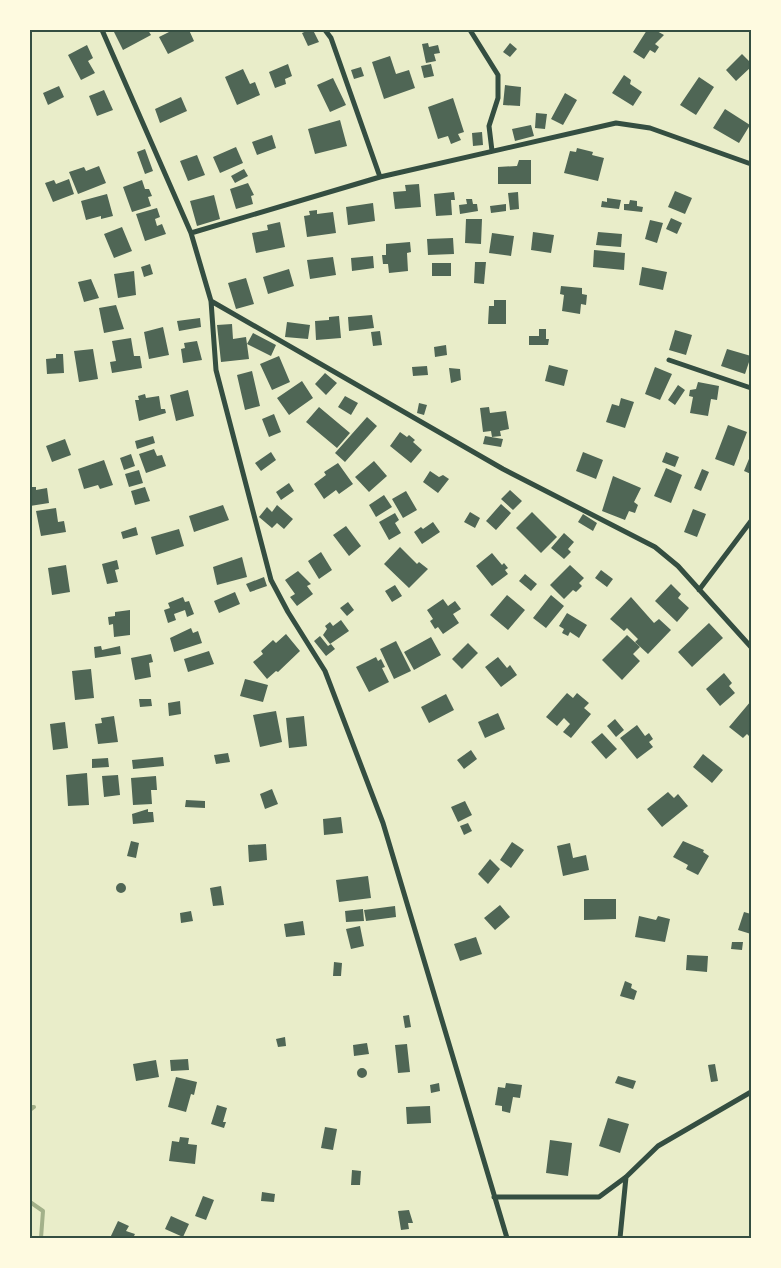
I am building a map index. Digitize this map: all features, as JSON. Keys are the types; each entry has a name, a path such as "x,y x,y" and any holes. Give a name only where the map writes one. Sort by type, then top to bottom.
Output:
{"street":[{"path":"102,30 191,233 211,301 216,370 271,580 288,612 325,671 379,813 494,1198 508,1238"},
{"path":"325,30 331,38 380,177"},
{"path":"470,30 498,75 498,98 490,126 492,151"},
{"path":"191,233 380,177 616,122 650,128 751,164"},
{"path":"211,301 503,470 655,548 678,566 751,646"},
{"path":"669,360 751,388"},
{"path":"699,590 751,521"},
{"path":"494,1198 598,1197 626,1177 658,1146 751,1092"},
{"path":"620,1238 626,1177"}],"building":[{"path":"113,30 148,30 151,35 123,50"},
{"path":"173,30 189,30 194,41 168,54 159,37"},
{"path":"313,30 319,42 308,46 302,33"},
{"path":"647,30 655,30 664,35 655,44 659,47 655,53 650,50 644,59 633,52"},
{"path":"428,43 429,47 438,45 440,53 434,54 436,61 426,63 422,44"},
{"path":"510,43 517,49 510,57 503,52"},
{"path":"87,45 93,58 88,61 95,73 81,80 68,55"},
{"path":"742,54 751,63 751,67 736,81 726,70"},
{"path":"390,56 396,74 409,70 415,88 384,99 372,62"},
{"path":"288,64 292,76 285,79 286,84 275,88 269,72"},
{"path":"431,64 434,76 424,78 421,66"},
{"path":"361,67 364,76 354,79 351,70"},
{"path":"243,69 250,84 255,82 260,95 237,105 225,77"},
{"path":"624,75 631,80 630,84 642,92 633,106 612,93"},
{"path":"699,77 714,87 696,115 680,105"},
{"path":"333,78 346,105 330,112 317,85"},
{"path":"505,85 521,87 520,106 503,105"},
{"path":"59,86 64,97 48,105 43,93"},
{"path":"104,90 113,110 97,116 89,96"},
{"path":"565,93 577,100 563,125 551,119"},
{"path":"181,97 187,111 160,123 155,109"},
{"path":"453,98 464,132 458,134 461,140 451,144 448,136 438,139 428,107"},
{"path":"725,109 750,125 739,143 713,128"},
{"path":"536,113 547,114 545,129 535,128"},
{"path":"340,120 347,146 315,154 308,129"},
{"path":"531,125 534,136 515,141 512,129"},
{"path":"482,132 483,145 473,146 472,133"},
{"path":"272,135 276,148 257,155 252,142"},
{"path":"236,147 243,163 220,173 213,157"},
{"path":"577,148 593,152 592,155 604,158 598,181 564,173 570,151 576,152"},
{"path":"145,149 153,171 145,174 137,152"},
{"path":"197,155 205,175 188,181 180,161"},
{"path":"519,160 531,160 531,184 498,184 498,167 517,166"},
{"path":"99,166 106,183 78,194 69,172 84,167 86,171"},
{"path":"244,169 248,176 235,183 231,176"},
{"path":"69,179 74,194 53,202 45,183 54,180 56,184"},
{"path":"142,180 145,189 149,189 152,196 148,197 151,206 132,212 123,187"},
{"path":"248,183 254,195 251,196 253,204 236,209 230,189"},
{"path":"419,184 421,207 395,209 393,192 406,191 405,185"},
{"path":"675,191 692,198 685,214 668,207"},
{"path":"454,192 455,200 451,200 452,215 436,216 434,194"},
{"path":"518,192 519,209 510,210 508,193"},
{"path":"107,194 113,216 101,219 101,216 86,220 81,201"},
{"path":"214,195 220,219 197,226 190,201"},
{"path":"607,198 621,200 619,209 601,207 602,201 607,202"},
{"path":"466,199 472,199 473,204 477,204 478,211 460,214 459,205 467,204"},
{"path":"630,200 637,201 637,206 643,207 642,212 624,210 624,204 629,204"},
{"path":"373,203 375,221 348,225 346,207"},
{"path":"506,204 506,211 491,213 490,206"},
{"path":"157,208 160,217 155,219 157,226 162,224 166,234 145,241 136,214"},
{"path":"317,210 317,214 333,212 336,233 307,237 304,216 310,215 309,211"},
{"path":"671,218 682,223 677,234 666,229"},
{"path":"466,219 482,219 481,244 465,243"},
{"path":"650,220 663,223 657,243 645,239"},
{"path":"280,222 285,247 256,253 252,233 268,230 267,225"},
{"path":"122,227 132,251 114,258 104,234"},
{"path":"533,232 554,235 551,253 531,250"},
{"path":"598,232 622,234 621,247 596,245"},
{"path":"492,233 514,236 511,256 489,253"},
{"path":"453,238 454,254 428,255 427,239"},
{"path":"410,242 411,252 407,253 408,271 389,273 388,264 383,264 382,255 386,255 386,244"},
{"path":"594,250 625,253 624,270 593,267"},
{"path":"373,256 374,268 352,271 351,258"},
{"path":"333,257 336,275 310,279 307,260"},
{"path":"475,262 486,262 484,284 474,283"},
{"path":"432,263 451,263 451,276 432,276"},
{"path":"150,264 153,274 144,277 141,267"},
{"path":"642,267 667,272 663,290 639,285"},
{"path":"289,269 294,286 268,294 263,277"},
{"path":"134,271 136,295 118,298 114,274"},
{"path":"246,278 254,304 236,309 228,283"},
{"path":"91,279 99,298 84,302 78,282"},
{"path":"561,286 582,288 582,294 587,295 586,305 581,304 580,314 562,311 564,295 560,294"},
{"path":"494,300 506,300 506,324 488,324 489,306 494,306"},
{"path":"116,305 124,329 104,333 99,308"},
{"path":"372,315 374,328 349,331 348,317"},
{"path":"339,316 341,338 316,340 315,321 329,320 329,317"},
{"path":"200,318 201,327 179,331 177,321"},
{"path":"287,322 310,325 308,339 285,337"},
{"path":"232,324 233,339 246,337 249,359 221,362 217,325"},
{"path":"163,327 169,355 149,359 144,332"},
{"path":"539,329 546,329 546,339 549,339 548,345 529,345 529,336 539,336"},
{"path":"675,330 692,335 686,355 669,350"},
{"path":"380,331 382,345 373,346 371,332"},
{"path":"253,333 276,345 271,356 247,344"},
{"path":"131,338 134,356 140,356 142,368 112,373 110,362 116,361 112,341"},
{"path":"197,341 202,360 183,363 181,349 185,348 184,343"},
{"path":"446,345 447,355 435,357 434,347"},
{"path":"93,349 98,379 79,382 74,351"},
{"path":"727,349 751,356 745,374 721,366"},
{"path":"56,354 63,354 64,373 47,374 46,359 56,358"},
{"path":"279,356 290,382 272,390 260,364"},
{"path":"549,365 568,370 564,386 545,381"},
{"path":"427,366 428,375 413,376 412,367"},
{"path":"655,367 672,374 660,400 645,394"},
{"path":"449,368 460,369 461,380 451,383"},
{"path":"252,371 260,406 245,410 237,375"},
{"path":"325,373 337,383 326,395 315,384"},
{"path":"302,381 313,398 289,415 277,398"},
{"path":"698,382 719,386 717,400 711,399 708,416 690,413 693,397 689,396 690,390 696,389"},
{"path":"678,385 685,390 675,405 668,400"},
{"path":"188,390 194,416 176,421 170,395"},
{"path":"145,394 146,398 159,396 161,409 165,409 166,413 139,421 135,400 139,400 138,396"},
{"path":"345,396 358,403 351,415 338,407"},
{"path":"621,398 634,402 625,428 606,422 612,404 619,406"},
{"path":"419,403 427,405 424,415 417,413"},
{"path":"319,407 350,433 337,448 306,422"},
{"path":"489,407 490,413 506,411 509,429 500,431 501,436 492,437 491,431 483,432 480,408"},
{"path":"274,414 281,432 269,437 262,419"},
{"path":"367,417 377,426 345,462 335,453"},
{"path":"728,425 747,432 734,466 715,459"},
{"path":"400,432 407,437 409,435 415,440 413,442 422,450 411,463 390,446"},
{"path":"153,436 155,443 137,449 135,441"},
{"path":"485,436 503,439 501,447 483,444"},
{"path":"65,439 71,455 52,462 46,446"},
{"path":"154,449 157,456 162,455 166,466 146,473 139,454"},
{"path":"271,452 276,460 261,471 255,463"},
{"path":"583,452 603,460 596,479 576,471"},
{"path":"666,452 679,457 675,467 662,462"},
{"path":"131,454 135,466 124,470 120,458"},
{"path":"751,454 751,474 744,471"},
{"path":"104,460 113,485 100,489 98,485 84,489 78,469"},
{"path":"374,461 387,476 369,492 355,477"},
{"path":"338,463 353,484 339,494 336,490 324,499 314,484 326,475 324,472"},
{"path":"666,468 682,475 671,503 654,496"},
{"path":"702,469 709,472 701,491 694,488"},
{"path":"139,470 143,483 129,487 125,474"},
{"path":"430,471 439,477 443,475 449,479 438,493 423,482"},
{"path":"613,476 641,488 634,502 638,505 635,513 629,511 625,520 602,511"},
{"path":"289,483 294,491 281,500 276,492"},
{"path":"30,487 36,487 36,490 47,488 49,503 30,506"},
{"path":"145,487 150,501 135,505 131,491"},
{"path":"510,490 522,501 513,510 501,499"},
{"path":"406,491 417,510 403,518 392,499"},
{"path":"384,495 392,507 376,517 369,505"},
{"path":"501,504 511,513 496,530 486,521"},
{"path":"223,505 229,520 194,532 189,516"},
{"path":"277,505 293,519 284,529 277,523 272,528 259,517 267,507 272,512"},
{"path":"56,508 58,522 64,521 66,532 41,536 36,511"},
{"path":"693,509 706,514 697,537 684,532"},
{"path":"470,512 480,518 475,528 464,522"},
{"path":"532,512 557,537 541,553 516,528"},
{"path":"395,513 399,520 395,523 401,533 389,540 379,522"},
{"path":"583,514 597,523 593,531 578,522"},
{"path":"433,522 440,532 422,544 414,532 421,527 423,529"},
{"path":"346,526 361,546 349,556 333,535"},
{"path":"136,527 138,535 123,539 121,532"},
{"path":"179,529 184,546 156,555 151,537"},
{"path":"564,533 574,542 568,549 571,552 564,559 551,548"},
{"path":"400,547 417,564 419,562 428,569 409,588 384,564"},
{"path":"321,552 332,570 319,579 308,561"},
{"path":"492,553 502,565 504,563 508,568 505,570 508,574 492,586 476,566"},
{"path":"242,557 247,577 217,585 213,567"},
{"path":"117,560 119,569 115,570 118,582 107,584 102,564"},
{"path":"66,565 70,592 52,595 48,568"},
{"path":"570,565 584,578 579,583 582,586 576,592 573,590 564,599 550,585"},
{"path":"601,570 613,579 607,587 595,578"},
{"path":"298,571 311,584 307,586 313,594 297,606 290,597 295,594 285,580"},
{"path":"525,574 537,584 531,591 519,581"},
{"path":"264,577 267,586 250,592 246,584"},
{"path":"671,584 681,594 678,598 689,608 677,622 655,601"},
{"path":"395,585 402,596 392,602 385,591"},
{"path":"235,592 240,604 219,613 214,601"},
{"path":"507,595 525,610 508,630 490,615"},
{"path":"551,595 564,606 546,628 533,618"},
{"path":"183,597 185,602 189,601 194,614 187,617 185,610 174,614 176,620 168,623 164,610 170,608 168,603"},
{"path":"631,597 654,623 659,619 671,630 648,654 635,642 638,639 627,628 624,631 610,619"},
{"path":"443,599 448,606 455,601 461,609 453,614 459,623 443,634 438,627 435,629 430,621 433,619 427,610"},
{"path":"348,602 354,610 347,616 340,608"},
{"path":"130,610 130,635 114,637 113,624 109,625 108,617 115,616 115,612"},
{"path":"567,613 587,625 579,638 570,632 568,636 562,633 564,629 559,626"},
{"path":"341,620 349,631 330,644 323,635 327,629 325,626 330,622 333,626"},
{"path":"709,623 723,638 692,667 678,652"},
{"path":"191,628 193,633 198,631 202,643 174,652 170,638"},
{"path":"286,634 300,651 278,672 276,671 267,679 253,662 263,654 261,651 273,640 276,643"},
{"path":"627,635 640,647 633,654 640,661 622,680 602,660"},
{"path":"320,636 328,646 331,644 335,649 326,656 314,641"},
{"path":"431,637 441,655 414,670 404,652"},
{"path":"396,641 411,671 394,679 380,649"},
{"path":"468,643 478,653 462,669 452,659"},
{"path":"101,646 102,650 120,646 121,654 95,658 94,647"},
{"path":"209,651 214,664 188,672 184,659"},
{"path":"151,654 153,662 149,663 151,677 135,680 131,658"},
{"path":"376,657 378,661 381,659 385,667 382,668 389,682 369,692 356,667"},
{"path":"498,657 507,668 510,665 517,675 501,687 485,667"},
{"path":"91,669 94,698 75,700 72,671"},
{"path":"724,673 732,683 729,686 735,693 720,706 706,689"},
{"path":"245,679 268,685 263,702 240,696"},
{"path":"567,693 573,698 577,693 589,703 584,708 591,714 571,738 563,732 570,724 564,718 557,726 546,717"},
{"path":"446,694 454,710 429,723 421,707"},
{"path":"139,699 151,699 152,706 140,707"},
{"path":"180,701 181,714 169,716 168,703"},
{"path":"751,701 751,738 747,734 743,738 729,727"},
{"path":"276,711 282,742 260,747 253,715"},
{"path":"498,713 505,729 485,738 478,722"},
{"path":"114,716 118,742 98,744 95,724 102,723 101,718"},
{"path":"304,716 307,746 289,748 286,718"},
{"path":"615,719 624,730 616,737 607,726"},
{"path":"65,722 68,748 53,750 50,724"},
{"path":"637,725 645,736 649,733 653,739 649,742 653,747 637,759 620,738"},
{"path":"602,733 617,749 606,759 591,742"},
{"path":"471,750 477,759 464,769 457,760"},
{"path":"228,753 230,762 216,764 214,755"},
{"path":"703,754 723,770 712,783 693,767"},
{"path":"163,757 164,766 133,769 132,760"},
{"path":"108,758 109,767 92,768 92,759"},
{"path":"87,773 89,805 68,806 66,775"},
{"path":"118,775 120,795 104,797 102,776"},
{"path":"156,776 157,790 151,790 152,804 133,805 131,778"},
{"path":"272,789 278,804 265,809 260,794"},
{"path":"668,792 674,798 678,794 688,806 662,827 647,809"},
{"path":"186,800 205,801 205,808 185,807"},
{"path":"465,801 472,815 458,822 451,807"},
{"path":"148,809 148,812 153,812 154,822 133,824 132,814"},
{"path":"341,817 343,833 324,835 323,819"},
{"path":"468,823 472,831 464,835 460,826"},
{"path":"131,841 139,843 136,858 127,856"},
{"path":"683,841 704,850 703,852 709,856 698,875 686,869 688,865 673,857"},
{"path":"512,842 524,850 511,868 500,860"},
{"path":"570,843 573,858 586,855 589,870 563,876 557,846"},
{"path":"266,844 267,860 249,862 248,845"},
{"path":"490,859 500,869 488,884 478,874"},
{"path":"368,876 371,898 339,902 336,880"},
{"path":"121,883 126,888 121,893 116,888"},
{"path":"221,886 224,905 213,906 210,888"},
{"path":"584,899 616,899 616,919 584,920"},
{"path":"500,905 510,917 495,930 484,918"},
{"path":"395,906 396,917 366,921 364,910"},
{"path":"363,909 364,921 346,922 345,911"},
{"path":"191,911 193,921 181,923 180,913"},
{"path":"744,912 751,914 751,934 738,930"},
{"path":"639,916 656,920 658,916 670,919 665,942 635,937"},
{"path":"303,921 305,935 286,937 284,924"},
{"path":"360,926 364,946 351,949 346,929"},
{"path":"476,937 482,954 460,961 454,944"},
{"path":"732,942 743,942 742,950 731,949"},
{"path":"687,955 708,956 707,972 686,970"},
{"path":"334,962 342,963 341,976 333,976"},
{"path":"625,981 632,984 631,988 637,991 634,1000 620,996"},
{"path":"409,1015 411,1027 405,1028 403,1016"},
{"path":"285,1037 286,1046 278,1047 276,1039"},
{"path":"367,1043 369,1054 354,1056 353,1045"},
{"path":"407,1044 410,1072 398,1073 395,1045"},
{"path":"188,1059 189,1070 171,1071 170,1060"},
{"path":"156,1060 159,1077 136,1081 133,1064"},
{"path":"715,1064 718,1081 711,1082 708,1065"},
{"path":"362,1068 367,1073 362,1078 357,1073"},
{"path":"618,1076 636,1081 633,1089 615,1083"},
{"path":"176,1077 197,1082 194,1095 191,1094 186,1112 168,1107"},
{"path":"439,1083 440,1091 431,1093 430,1085"},
{"path":"506,1083 522,1085 520,1098 513,1097 510,1113 502,1111 502,1106 495,1105 498,1087 505,1088"},
{"path":"217,1105 227,1108 223,1122 226,1122 224,1128 211,1124"},
{"path":"430,1106 431,1123 407,1124 406,1107"},
{"path":"608,1118 629,1124 620,1153 599,1146"},
{"path":"325,1127 337,1129 333,1150 321,1148"},
{"path":"180,1137 189,1138 188,1144 197,1145 195,1164 169,1161 172,1141 179,1142"},
{"path":"550,1140 572,1143 568,1176 546,1173"},
{"path":"352,1170 361,1171 360,1185 351,1185"},
{"path":"262,1192 275,1194 274,1202 261,1201"},
{"path":"203,1196 214,1200 206,1220 195,1216"},
{"path":"409,1210 413,1223 408,1223 409,1229 401,1230 398,1211"},
{"path":"171,1216 189,1224 183,1237 165,1229"},
{"path":"118,1221 129,1226 126,1231 135,1234 133,1238 110,1238"}],"waterway":[{"path":"30,1107 34,1107 30,1110"},
{"path":"30,1202 43,1211 41,1238"}]}
